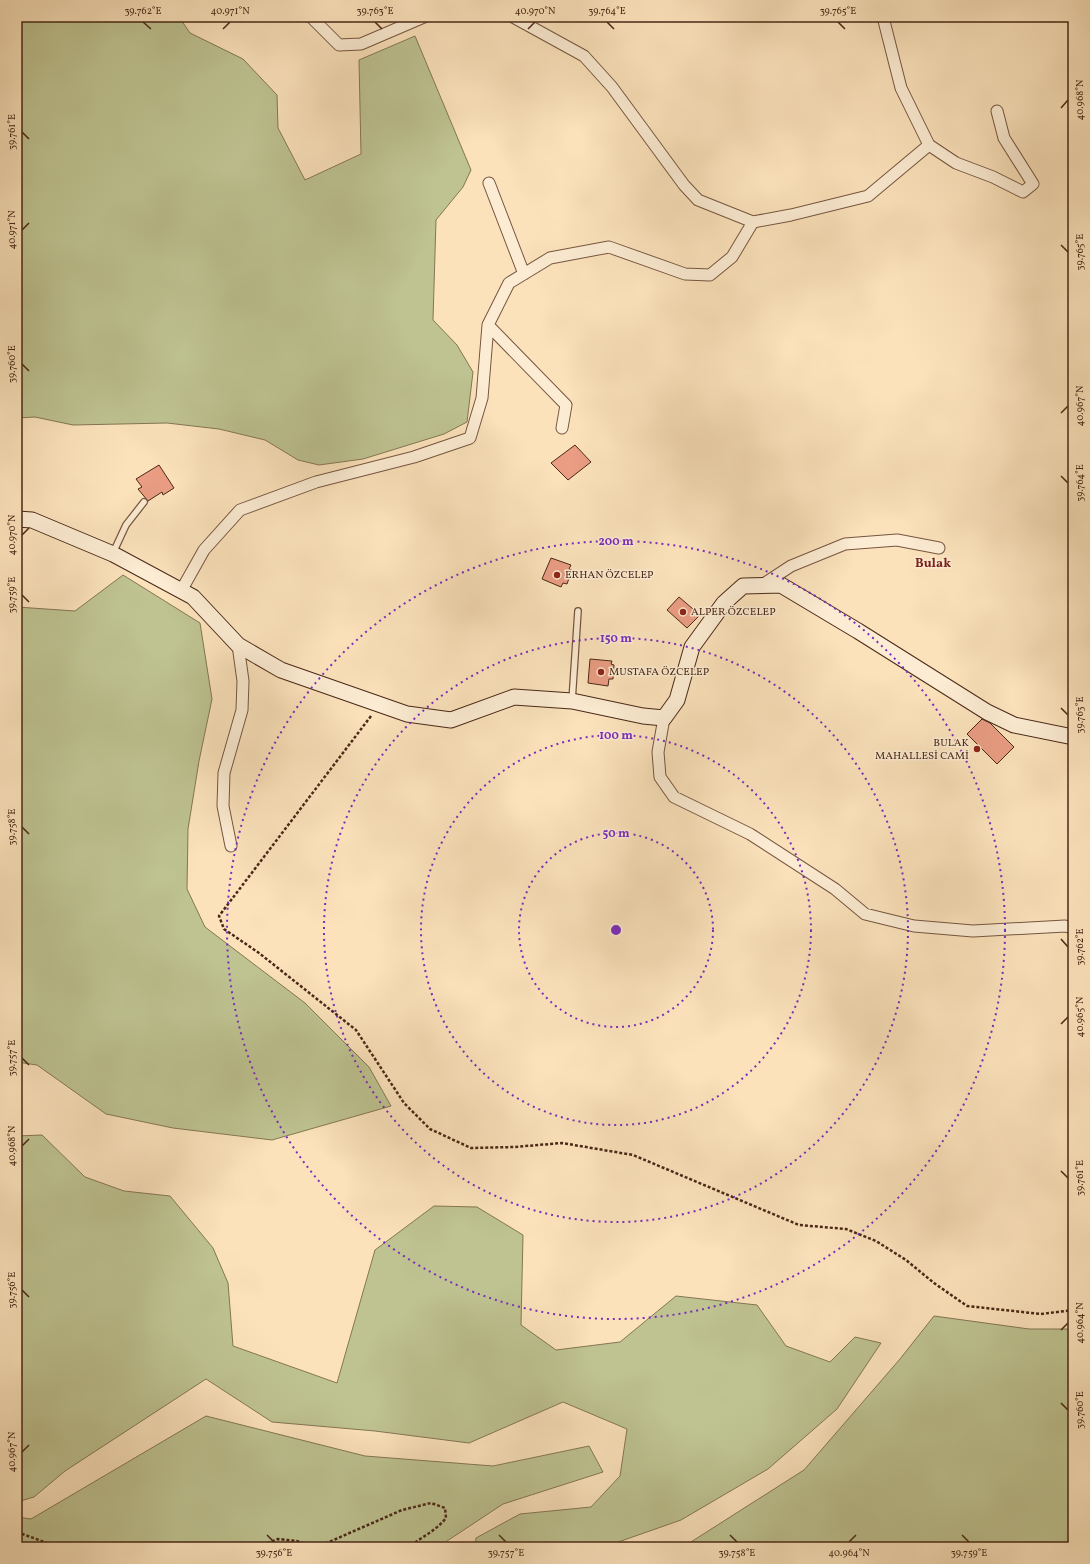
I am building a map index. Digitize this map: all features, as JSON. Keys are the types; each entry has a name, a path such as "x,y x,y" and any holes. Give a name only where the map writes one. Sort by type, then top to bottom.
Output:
{"street":[{"path":"311,17 338,45 361,44 424,17"},
{"path":"513,17 584,56 612,87 684,185 698,200 753,222 791,215 868,196 929,145"},
{"path":"883,17 901,88 929,145 956,163 994,177 1023,192 1033,184 1004,138 998,111"},
{"path":"488,183 524,274"},
{"path":"181,591 204,550 240,510 316,482 414,457 470,438 482,398 488,325 509,283 550,258 608,247 685,274 710,275 732,257 753,222"},
{"path":"488,325 566,405 562,428"},
{"path":"17,519 32,520 113,554 192,597 238,645 281,670 407,714 451,720 514,696 572,701 644,716 664,718"},
{"path":"761,585 791,566 845,544 897,540 939,548"},
{"path":"1073,737 1014,725 987,712 917,667 781,585 761,585 743,586 724,603 692,647 677,700 664,718 658,752 660,777 674,797 750,834 835,889 865,914 914,926 973,931 1065,926 1073,928"},
{"path":"231,846 223,806 224,773 242,710 243,680 238,645"}],"lane":[{"path":"113,554 126,525 144,502"},
{"path":"572,701 578,611"}],"path":[{"path":"380,704 220,916 224,929 259,953 356,1030 404,1103 430,1129 471,1148 514,1147 562,1143 633,1156 799,1225 846,1229 876,1241 906,1260 934,1283 967,1306 1040,1314 1073,1310"},
{"path":"258,1547 278,1538 297,1541 308,1545 322,1545 402,1510 431,1503 445,1508 446,1518 439,1527 423,1536 409,1547"},
{"path":"17,1532 47,1543 80,1547"}],"green space":[{"path":"17,17 179,17 190,33 243,59 277,95 278,128 305,180 361,154 359,60 415,36 471,170 463,187 436,220 433,320 457,345 473,372 467,422 444,434 363,459 319,465 298,460 265,440 219,429 167,423 73,425 35,417 17,418"},
{"path":"123,575 200,623 212,699 199,761 188,829 187,889 205,927 305,1003 369,1067 391,1106 272,1140 173,1128 106,1114 37,1065 17,1062 17,607 75,611"},
{"path":"42,1135 85,1177 124,1191 170,1196 213,1248 228,1283 233,1346 337,1383 375,1250 434,1206 477,1207 523,1235 521,1325 556,1350 620,1342 676,1296 757,1305 786,1346 830,1362 855,1337 881,1343 837,1409 768,1469 681,1520 604,1547 475,1547 476,1538 520,1514 591,1507 620,1476 627,1429 563,1402 469,1443 375,1431 272,1422 206,1379 65,1471 34,1497 17,1502 17,1136"},
{"path":"934,1316 1029,1329 1073,1329 1073,1547 683,1547 804,1470 900,1359"},
{"path":"206,1416 365,1456 493,1466 589,1446 603,1472 503,1504 438,1547 17,1547 17,1517 31,1519"}],"building":[{"path":"575,445 591,462 568,480 551,463"},
{"path":"159,465 174,488 163,495 162,492 148,501 138,489 142,487 136,479"},
{"name":"ERHAN ÖZCELEP","path":"551,558 571,565 569,569 572,570 567,584 563,583 561,587 542,579"},
{"name":"ALPER ÖZCELEP","path":"679,597 700,615 687,628 667,610"},
{"name":"MUSTAFA ÖZCELEP","path":"590,659 612,661 611,664 614,665 613,679 609,679 608,686 588,683"},
{"path":"982,719 990,723 1014,747 997,764 967,734"}],"place":[{"name":"ERHAN ÖZCELEP","path":"557,575"},
{"name":"ALPER ÖZCELEP","path":"683,612"},
{"name":"MUSTAFA ÖZCELEP","path":"601,672"},
{"name":"BULAK MAHALLESİ CAMİ","path":"977,749"}],"district":[{"name":"Bulak","path":"933,564"}]}
